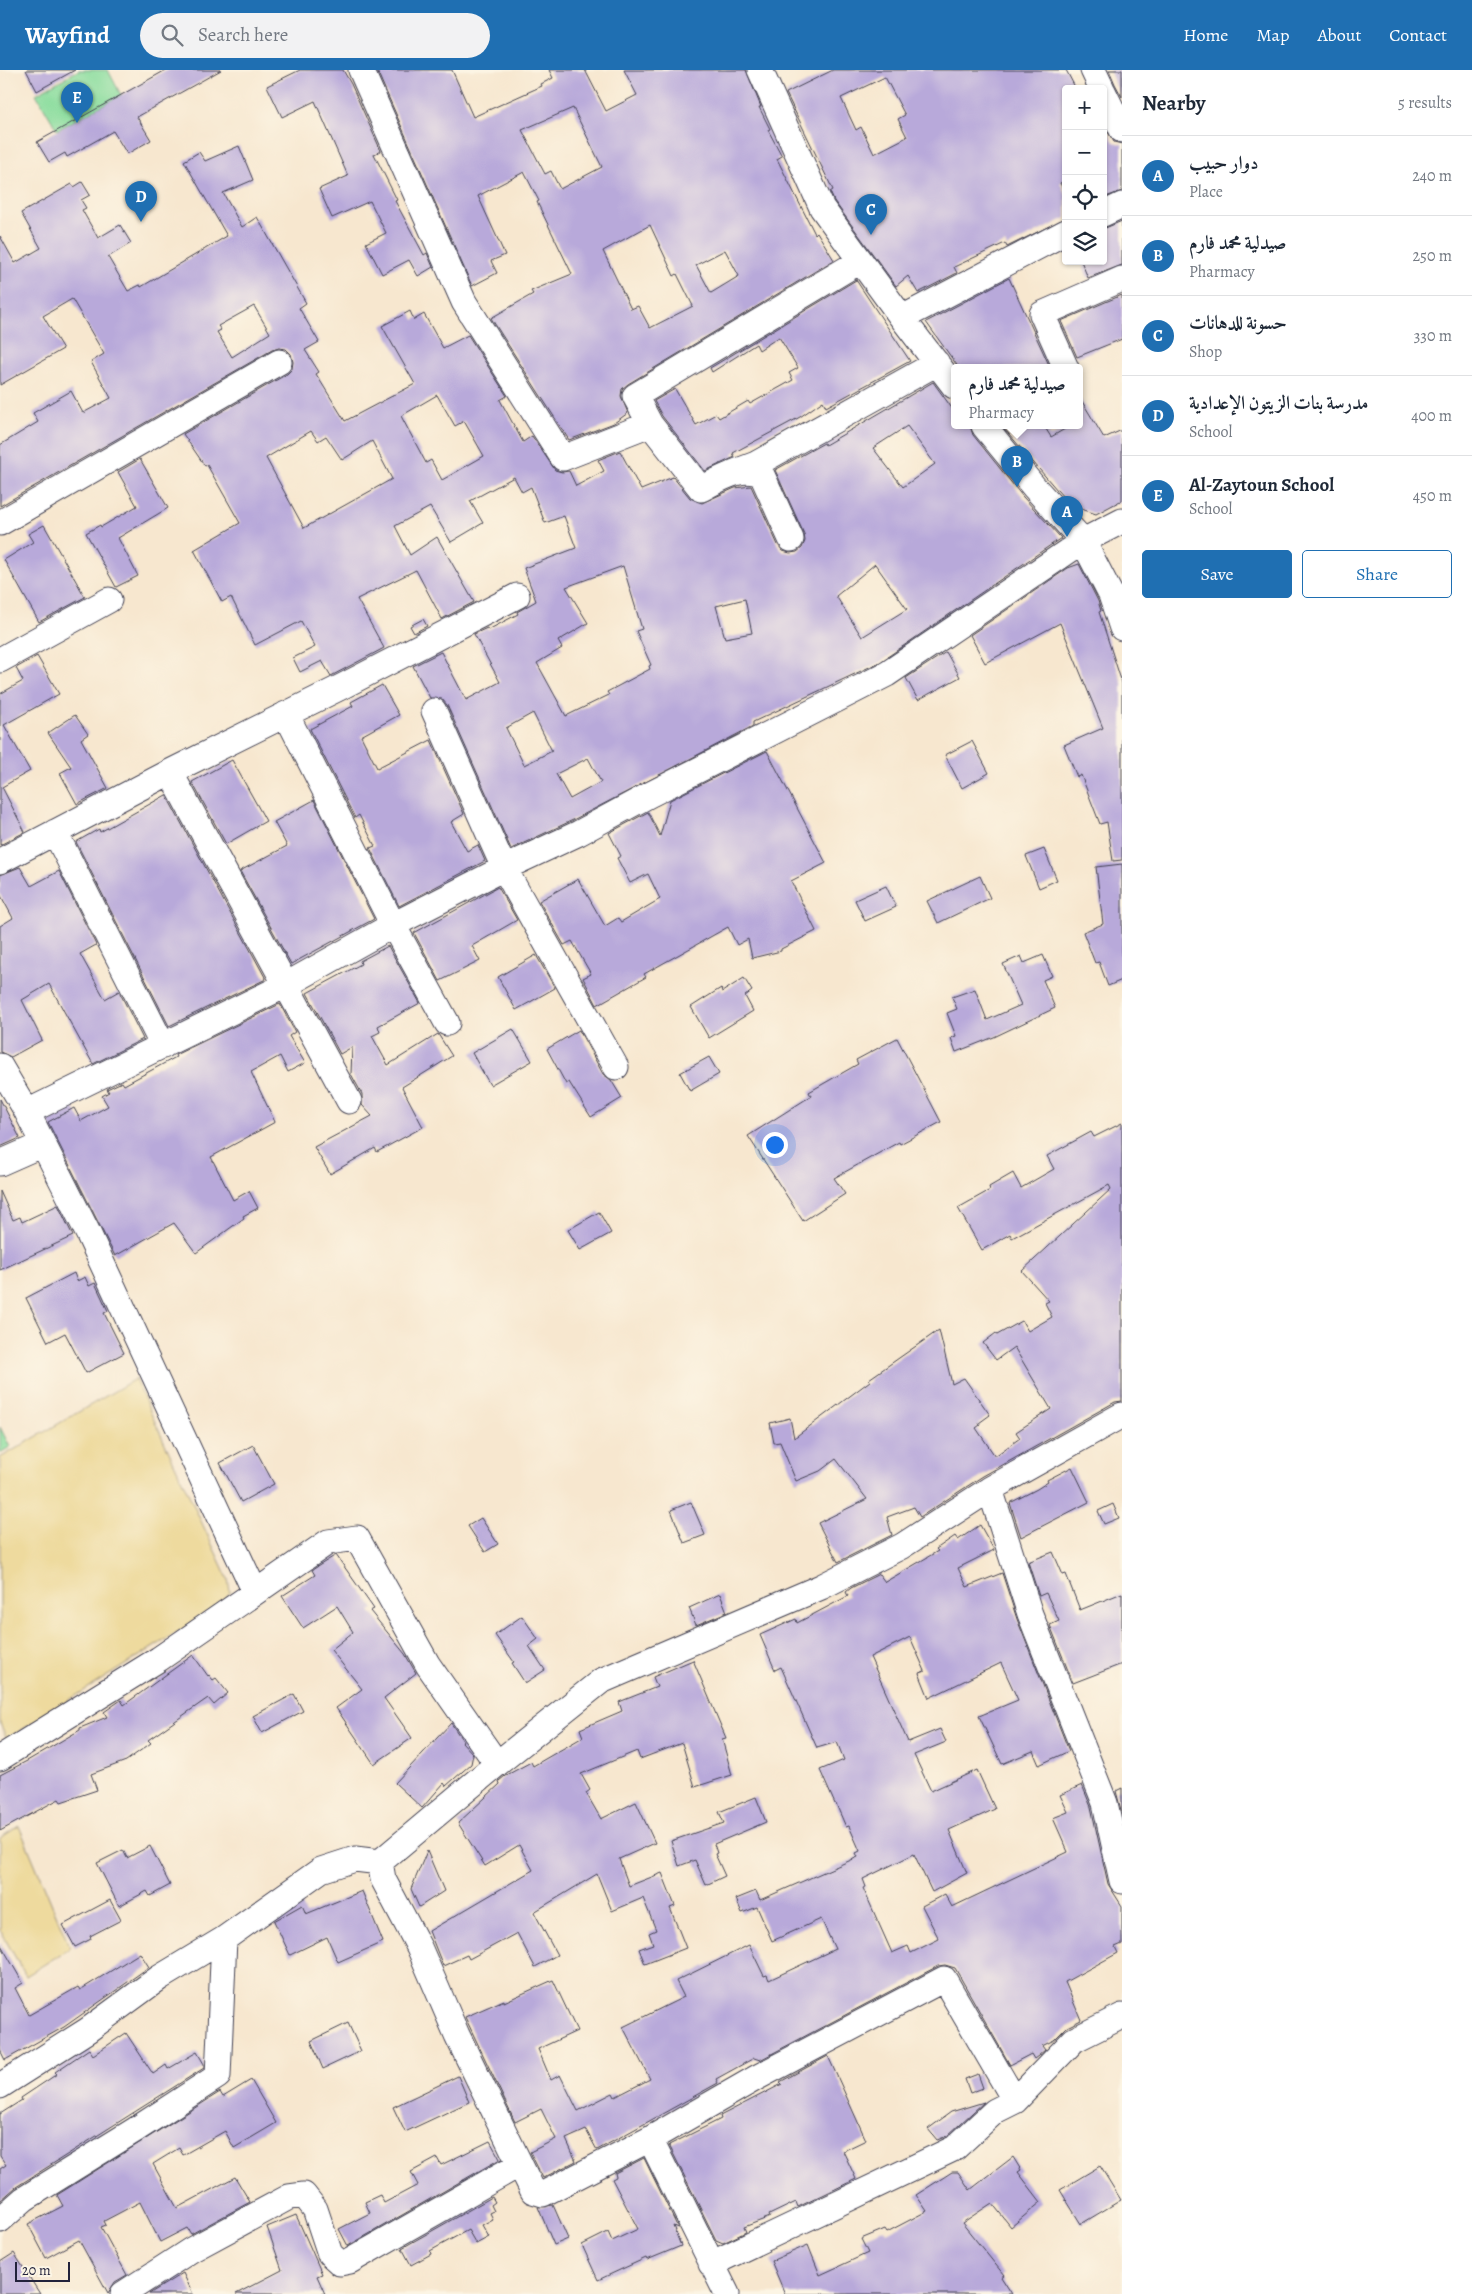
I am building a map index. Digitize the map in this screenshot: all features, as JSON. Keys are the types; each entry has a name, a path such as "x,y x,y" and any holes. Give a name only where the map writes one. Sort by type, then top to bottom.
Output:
{"street":[{"path":"361,70 464,302 563,458 650,424"},
{"path":"760,70 822,208 951,382"},
{"path":"1093,70 1100,85"},
{"path":"1107,98 1122,130"},
{"path":"1107,212 1122,205"},
{"path":"902,318 1062,234"},
{"path":"860,261 635,396 650,424 701,489 756,464 938,363"},
{"path":"1064,364 1042,314 1122,279"},
{"path":"0,523 279,362"},
{"path":"986,429 1034,487 1083,541 1111,596 1122,628"},
{"path":"735,472 756,472 762,475 791,539"},
{"path":"27,1112 286,985 393,925 504,868 579,833 651,794 887,674 1083,541 1122,521"},
{"path":"0,861 170,772 517,596"},
{"path":"0,660 109,600"},
{"path":"434,712 504,868 616,1067"},
{"path":"286,714 393,925 447,1023"},
{"path":"170,772 349,1101"},
{"path":"54,832 163,1046"},
{"path":"0,1066 27,1112 89,1235 255,1592"},
{"path":"0,1163 43,1144"},
{"path":"0,2086 88,2030 159,1978 224,1939 320,1870 355,1859 380,1862 497,1764 601,1681 821,1587 902,1546 990,1489 1122,1414"},
{"path":"990,1489 1030,1614 1105,1804 1117,1840 1122,1881"},
{"path":"0,1758 158,1659 328,1542 357,1538 428,1665 497,1764"},
{"path":"380,1862 383,1879 419,1947 457,2035 533,2191 543,2194 650,2140 756,2078 944,1979 1015,2100"},
{"path":"0,2220 24,2199 218,2076 224,1939"},
{"path":"711,2264 956,2148 995,2111 1015,2100 1074,2040 1122,2016"},
{"path":"650,2140 727,2294"},
{"path":"123,2294 191,2250 289,2197 304,2195 315,2209 330,2254 340,2263 350,2261 520,2164"}],"green space":[{"path":"79,70 108,70 121,95 57,130 36,94"},
{"path":"0,1427 10,1447 0,1453"}],"sand":[{"path":"135,1379 228,1579 230,1592 219,1606 7,1739 0,1723 0,1458"},
{"path":"19,1826 70,1948 26,1976 0,1930 0,1838"}],"building":[{"path":"26,70 75,70 37,91"},
{"path":"166,70 221,70 137,117 151,140 127,154 113,131 67,157 65,153 49,162 37,142"},
{"path":"300,70 343,70 381,151 374,154 397,200 395,201 424,255 427,253 433,267 418,276 409,260 382,274 366,243 386,233 370,201 332,218 319,189 348,176 315,101 282,117 267,86"},
{"path":"452,70 473,117 542,86 541,84 553,78 549,70 585,70 606,111 637,95 624,70 746,70 761,107 759,107 770,129 768,130 782,156 777,159 815,234 817,232 834,260 628,384 622,389 621,396 628,413 614,423 569,440 491,318 533,294 531,291 572,274 524,172 478,196 505,255 491,261 497,273 472,286 377,71","holes":["573,108 602,167 560,189 551,171 545,174 522,130","650,225 674,276 677,274 693,306 650,328 638,306 631,309 603,251","725,250 739,276 711,293 696,265"]},
{"path":"833,70 1066,70 1074,85 1062,85 1062,182 1060,183 1062,187 1062,220 1007,247 1005,243 954,267 957,273 918,293 908,276 896,286 834,201 830,192 833,190 786,93","holes":["885,77 905,115 898,119 907,137 874,154 861,127 856,130 841,98"]},
{"path":"1109,70 1122,70 1122,97 1115,84"},
{"path":"1107,131 1114,142 1122,144 1122,191 1107,197"},
{"path":"239,146 253,180 223,193 242,227 257,217 306,303 299,308 319,342 305,350 319,372 316,374 345,421 415,384 382,326 410,311 414,320 424,314 443,348 468,335 507,396 500,400 523,442 532,436 555,470 569,471 576,486 604,471 598,460 620,451 641,490 673,477 690,498 702,503 735,488 751,486 778,545 783,551 790,553 797,552 802,548 805,541 804,534 775,470 824,443 825,445 933,382 951,407 951,429 971,429 973,435 1023,497 1061,538 880,662 753,722 753,726 573,820 511,849 447,705 442,699 430,698 413,666 441,652 466,700 500,682 474,634 487,628 488,630 518,614 517,612 536,601 524,568 576,548 564,516 545,523 531,487 522,492 514,477 470,501 483,523 451,542 430,507 395,526 410,555 437,537 474,602 442,619 416,570 357,599 384,648 331,676 322,661 300,672 293,658 315,647 301,621 255,645 231,597 222,602 194,550 240,523 207,465 205,466 183,434 287,374 292,369 293,362 291,354 286,349 272,350 0,506 0,445 38,422 33,413 71,391 83,413 111,398 91,362 104,354 72,299 43,316 63,349 0,385 0,236 15,263 41,248 21,213 72,184 74,187 82,182 90,195 81,200 86,208 82,210 98,238 120,225 131,243 108,257 128,291 140,285 141,287 227,236 184,161 199,152 205,161","holes":["254,306 270,333 232,357 217,332 221,330 218,326","437,395 455,426 464,421 484,456 442,480 431,460 426,463 401,416","907,426 935,464 903,487 873,448","311,431 318,441 326,436 342,460 372,441 392,479 304,528 266,458","875,564 907,609 862,637 836,596","623,566 642,629 636,631 651,665 649,666 650,669 607,692 609,695 566,716 537,663 562,648 558,641 588,623 566,587","745,599 752,633 725,638 716,606","533,713 552,751 524,765 506,728","588,758 601,782 570,799 556,774"]},
{"path":"1122,221 1122,265 1088,278 1083,265 1107,265 1107,227"},
{"path":"1009,278 1049,364 956,364 926,322"},
{"path":"856,280 910,361 826,407 823,401 800,417 733,453 735,457 705,471 662,416 654,401 675,389 696,425 716,414 719,418 748,401 750,404 793,380 789,373 798,368 779,337 759,350 756,344 712,372 710,368"},
{"path":"1122,295 1122,339 1077,357 1061,321"},
{"path":"1083,403 1104,438 1122,430 1122,500 1096,514 1070,505 1005,429 1046,429 1051,437 1065,429 1083,429"},
{"path":"140,459 168,508 118,538 138,576 116,587 86,533 100,525 101,527 137,506 118,472"},
{"path":"44,525 85,597 39,622 4,560 33,542 28,534"},
{"path":"1079,564 1098,601 1101,611 1099,612 1122,683 1122,860 1113,861 1107,822 1100,824 1081,775 1077,777 1064,745 1103,728 1060,623 985,663 970,635 1068,568"},
{"path":"423,619 427,626 414,633 410,626"},
{"path":"946,652 960,677 918,700 906,678"},
{"path":"37,656 59,694 4,725 30,771 2,787 25,832 0,845 0,694 23,681 16,668"},
{"path":"382,685 399,715 361,736 377,768 431,740 464,814 451,822 467,851 478,845 485,861 399,906 370,848 375,846 359,815 355,818 310,729 353,706 351,702"},
{"path":"75,715 88,734 81,739 108,788 77,804 60,773 71,767 48,733"},
{"path":"972,741 989,773 962,788 945,755"},
{"path":"767,751 826,863 791,881 816,931 781,949 781,951 752,958 748,939 737,945 728,927 644,974 646,977 597,1005 583,978 591,974 572,941 564,945 539,901 578,879 605,926 618,918 621,922 660,899 648,874 630,883 617,858 621,856 609,833 648,812 660,836 670,800"},
{"path":"232,760 266,821 226,844 192,782"},
{"path":"166,795 266,979 169,1026 76,842 99,829 100,832"},
{"path":"314,800 374,919 291,964 240,871 287,846 274,822"},
{"path":"1044,849 1057,880 1039,888 1026,856"},
{"path":"1122,864 1122,980 1108,986 1099,962 1095,963 1083,932 1103,924 1096,867"},
{"path":"20,867 31,886 59,871 96,945 80,954 105,999 119,991 143,1039 93,1064 49,984 22,1000 42,1040 11,1057 0,1052 0,926 13,918 0,894 0,875"},
{"path":"980,876 990,898 938,923 927,901"},
{"path":"886,886 896,907 865,921 855,900"},
{"path":"498,887 517,920 472,946 480,961 440,981 414,933"},
{"path":"388,946 420,1003 378,1026 380,1032 372,1036 388,1065 438,1034 452,1056 402,1087 423,1127 377,1152 375,1148 330,1174 314,1147 372,1116 362,1105 362,1094 351,1074 352,1047 340,1054 307,993 361,964 360,961"},
{"path":"536,955 555,988 516,1010 498,977"},
{"path":"1043,955 1052,976 1043,980 1055,1008 994,1037 956,1052 951,1038 956,1036 947,1013 957,1009 952,997 975,989 987,1020 1021,1005 1003,964 1021,956 1024,963"},
{"path":"744,978 752,991 745,996 753,1011 709,1038 691,1007 721,988 722,992"},
{"path":"280,1004 295,1032 289,1036 305,1063 288,1072 280,1056 251,1072 275,1122 211,1157 233,1200 249,1191 258,1208 243,1216 244,1218 196,1253 174,1223 115,1256 48,1122 74,1108 81,1121 108,1106 102,1096 109,1092 107,1089 122,1082 124,1085 176,1057 175,1055"},
{"path":"513,1029 532,1061 490,1085 472,1053"},
{"path":"579,1030 603,1074 611,1080 622,1098 591,1117 569,1082 566,1084 547,1049"},
{"path":"897,1038 941,1122 900,1144 899,1142 834,1178 845,1194 803,1221 748,1136 811,1096 809,1092 858,1064 856,1060"},
{"path":"709,1057 719,1074 690,1091 680,1073"},
{"path":"0,1099 20,1138 0,1147"},
{"path":"1122,1123 1122,1401 1115,1402 983,1476 920,1517 914,1507 887,1517 892,1535 838,1562 818,1523 867,1499 836,1459 820,1471 796,1481 780,1442 774,1443 770,1423 790,1418 794,1438 870,1381 869,1379 939,1330 952,1384 964,1378 990,1415 979,1423 980,1425 976,1428 995,1456 1020,1438 1016,1432 1051,1409 1014,1347 996,1360 983,1343 996,1333 997,1335 1022,1321 1028,1331 1052,1317 1045,1303 1049,1301 1022,1271 1111,1189 1109,1185 1012,1238 1010,1234 982,1250 958,1208 990,1190 989,1187 1013,1173 1021,1188 1054,1169 1047,1156 1091,1132 1094,1137"},
{"path":"0,1191 13,1220 20,1217 22,1222 58,1205 73,1236 0,1270"},
{"path":"599,1212 611,1233 580,1250 568,1230"},
{"path":"74,1273 77,1281 85,1277 89,1286 95,1283 108,1311 104,1313 124,1353 86,1373 65,1333 48,1342 26,1298"},
{"path":"253,1445 274,1484 241,1502 220,1463"},
{"path":"1072,1467 1089,1502 1021,1537 1010,1503"},
{"path":"691,1502 705,1535 684,1543 671,1510"},
{"path":"1113,1504 1119,1518 1104,1524 1098,1511"},
{"path":"481,1518 498,1544 485,1552 468,1526"},
{"path":"980,1525 994,1550 958,1568 967,1587 1002,1573 1017,1619 1069,1751 1039,1765 1033,1751 1002,1764 979,1716 1018,1700 1001,1663 929,1698 919,1673 925,1671 910,1637 870,1657 908,1742 940,1729 946,1742 914,1755 931,1791 977,1770 995,1809 949,1830 967,1873 932,1892 914,1854 863,1879 866,1887 863,1888 892,1953 908,1946 911,1953 939,1939 922,1906 945,1894 952,1907 1068,1852 1053,1818 1068,1812 1060,1795 1082,1785 1091,1807 1108,1884 1122,1906 1122,1944 1115,1947 1118,1953 1065,1982 1081,2020 1067,2027 1054,2040 1042,2046 1045,2050 1034,2059 1031,2054 1010,2065 955,1968 945,1965 938,1966 760,2060 754,2058 716,2079 718,2083 597,2150 586,2130 566,2139 576,2161 543,2178 530,2152 556,2139 541,2109 515,2122 465,2017 553,1980 577,2031 538,2049 551,2080 560,2075 578,2111 613,2093 615,2097 650,2079 623,2027 684,1997 676,1981 749,1945 764,1976 767,1975 769,1980 835,1949 821,1919 772,1941 757,1907 742,1913 736,1899 756,1891 760,1900 858,1857 856,1853 860,1851 849,1826 846,1827 820,1770 844,1760 837,1742 817,1748 781,1667 775,1670 760,1635 796,1619 797,1623 848,1596 846,1592 851,1588 879,1574 885,1582 938,1551 936,1549 955,1536 958,1540"},
{"path":"1053,1552 1063,1575 1066,1574 1080,1610 1122,1593 1122,1664 1073,1683 1050,1625 1059,1621 1046,1593 1039,1596 1028,1562"},
{"path":"336,1555 374,1609 370,1611 405,1654 416,1673 384,1698 412,1738 374,1764 336,1708 362,1689 331,1650 353,1632 337,1606 303,1628 282,1596 315,1575 312,1570"},
{"path":"720,1594 727,1612 696,1625 689,1608"},
{"path":"522,1616 538,1639 529,1646 545,1670 525,1683 512,1663 514,1662 495,1635"},
{"path":"193,1655 208,1676 213,1680 216,1678 228,1693 214,1705 208,1698 148,1740 151,1743 126,1761 91,1774 97,1790 61,1802 59,1799 0,1831 0,1775 80,1730 80,1728 107,1717 104,1712 121,1700 124,1705"},
{"path":"693,1660 726,1738 722,1739 732,1775 695,1787 682,1743 640,1759 637,1751 581,1774 590,1790 586,1793 601,1819 636,1802 655,1843 619,1859 629,1886 662,1873 675,1906 670,1908 686,1948 645,1964 639,1949 653,1944 649,1933 656,1930 643,1898 612,1911 597,1874 534,1912 557,1955 535,1967 517,1933 469,1959 467,1955 443,1966 429,1931 533,1870 519,1845 485,1866 458,1823 500,1784 499,1781 505,1776 531,1762 533,1766 583,1737 580,1729 622,1711 619,1702 657,1687 653,1677"},
{"path":"294,1694 303,1711 262,1733 253,1716"},
{"path":"451,1723 462,1742 473,1754 471,1764 446,1786 444,1783 422,1808 395,1783"},
{"path":"1122,1788 1122,1814 1116,1791"},
{"path":"756,1797 766,1822 714,1844 717,1853 715,1854 725,1876 706,1885 695,1860 679,1866 671,1841 724,1823 719,1812"},
{"path":"150,1846 170,1885 150,1896 147,1891 119,1906 97,1863 123,1850 127,1858"},
{"path":"427,1851 444,1891 419,1907 411,1889"},
{"path":"362,1891 383,1942 338,1962 327,1937 290,1955 274,1921 302,1905 306,1914"},
{"path":"110,1900 121,1920 90,1936 91,1939 75,1947 63,1925"},
{"path":"0,1943 23,1983 15,1988 29,2015 78,1987 80,1990 140,1953 149,1967 64,2027 5,2060 0,2050"},
{"path":"348,2023 361,2051 323,2069 311,2041"},
{"path":"126,2033 153,2074 166,2065 168,2069 197,2052 204,2064 204,2068 16,2187 0,2201 0,2169 6,2165 0,2156 0,2114 22,2100 21,2098 57,2074 55,2072 89,2049 93,2055"},
{"path":"828,2056 866,2140 843,2151 856,2179 798,2207 796,2202 769,2215 770,2217 744,2227 746,2232 723,2243 716,2240 669,2145 721,2119 720,2116 782,2084 780,2082"},
{"path":"978,2074 983,2088 970,2093 965,2079"},
{"path":"458,2076 469,2102 405,2132 393,2107"},
{"path":"251,2080 276,2123 234,2148 225,2131 183,2155 179,2148 153,2164 177,2208 235,2177 250,2202 191,2234 187,2228 160,2242 140,2202 104,2221 106,2225 101,2227 127,2275 115,2282 108,2293 79,2240 46,2258 28,2224 63,2206 57,2195 220,2092 223,2097"},
{"path":"984,2102 947,2136 937,2140 928,2129 951,2112"},
{"path":"490,2141 500,2159 348,2246 339,2229 370,2213 365,2202 380,2195 384,2203 418,2185 411,2172 437,2158 441,2165"},
{"path":"1013,2157 1021,2170 1018,2172 1041,2202 1011,2227 992,2203 962,2223 1004,2275 1001,2277 1012,2294 785,2294 771,2261 808,2245 820,2275 868,2253 861,2239 885,2229 887,2232 927,2211 916,2195 952,2172 958,2172 970,2190"},
{"path":"644,2158 678,2228 673,2226 681,2246 647,2260 646,2258 598,2280 582,2245 608,2232 612,2241 638,2229 612,2179 616,2177 615,2173"},
{"path":"1100,2166 1121,2200 1081,2224 1060,2190"},
{"path":"492,2197 495,2202 491,2205 494,2211 490,2213 493,2219 482,2225 489,2237 476,2244 468,2230 430,2251 431,2254 411,2265 402,2248"},
{"path":"553,2205 568,2239 554,2245 538,2207"},
{"path":"296,2215 322,2274 317,2276 325,2294 236,2294 282,2270 267,2227"},
{"path":"14,2253 40,2294 0,2294 0,2262"},
{"path":"183,2273 193,2294 149,2294 178,2276"}],"place":[{"name":"Al-Zaytoun School","path":"77,123"},
{"name":"مدرسة بنات الزيتون الإعدادية","path":"141,222"},
{"name":"حسونة للدهانات","path":"871,235"},
{"name":"صيدلية محمد فارم","path":"1017,487"},
{"name":"دوار حبيب","path":"1067,537"}]}
